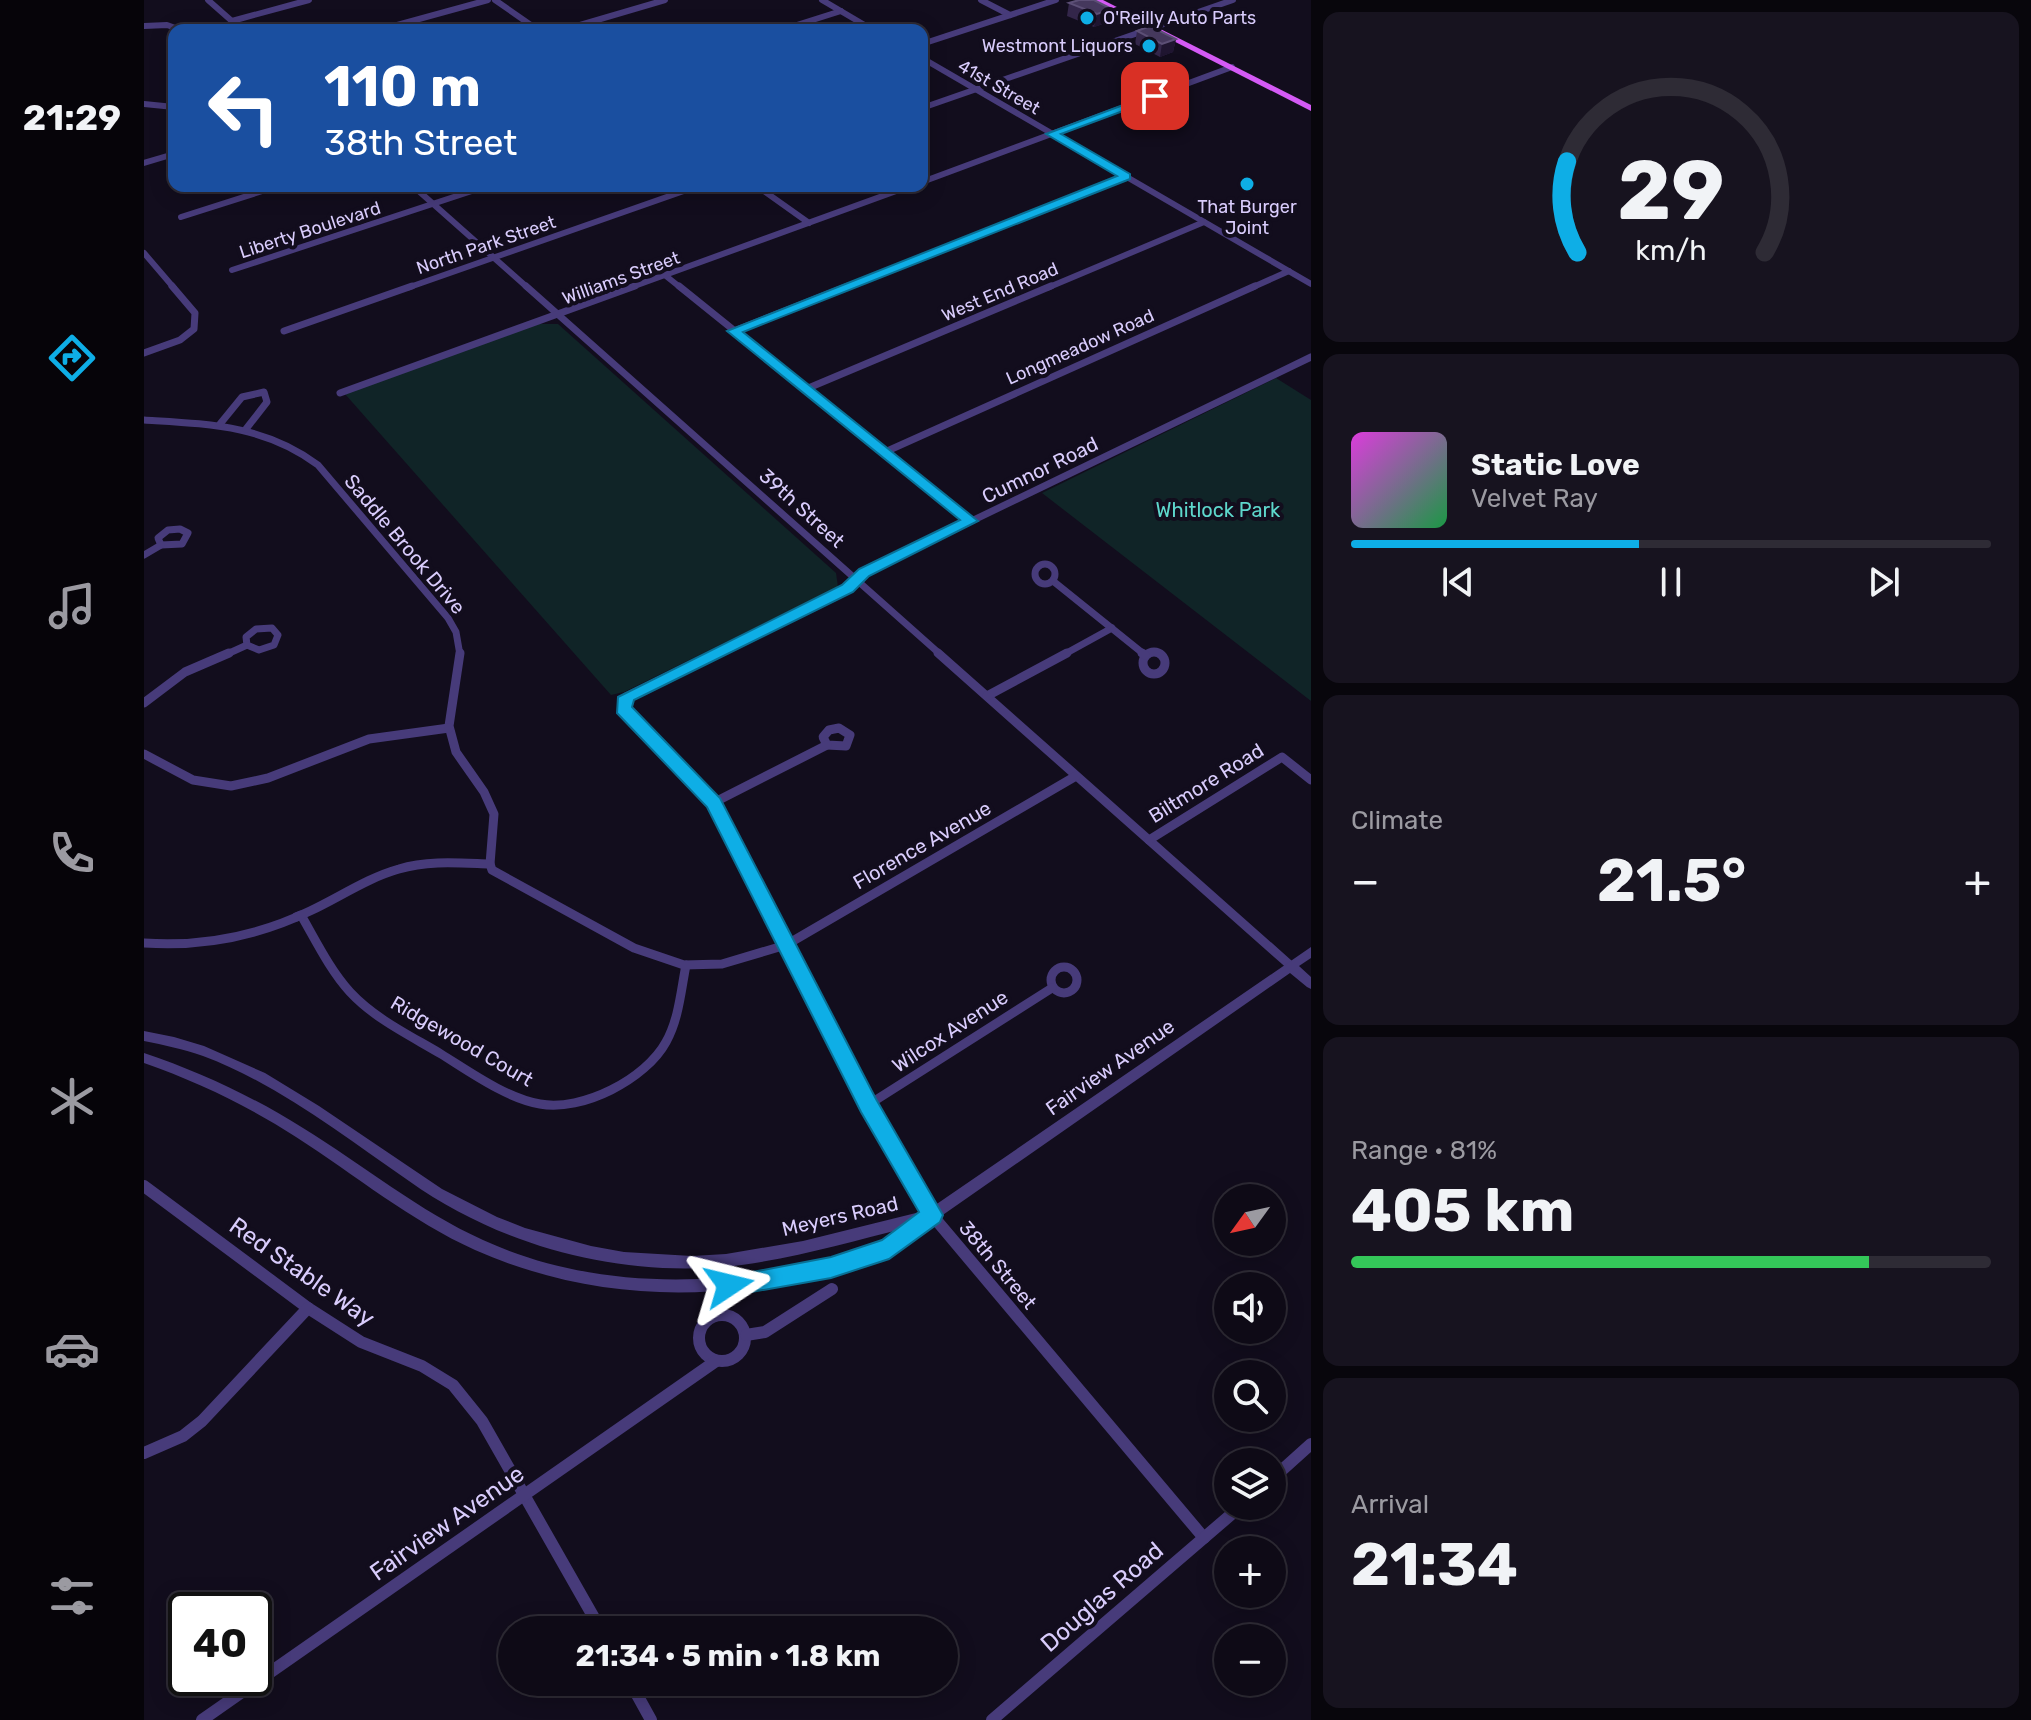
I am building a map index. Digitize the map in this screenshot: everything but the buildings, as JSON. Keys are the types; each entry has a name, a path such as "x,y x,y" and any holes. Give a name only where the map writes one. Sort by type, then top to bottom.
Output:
{"main road":[{"path":"1097,0 1311,108"}],"street":[{"path":"208,0 235,24"},
{"path":"232,21 309,0"},
{"path":"401,24 488,0"},
{"path":"495,0 529,24"},
{"path":"583,24 665,0"},
{"path":"824,1 834,0"},
{"path":"981,0 1010,15"},
{"path":"928,42 1056,0"},
{"path":"928,106 1233,0"},
{"path":"824,1 863,24"},
{"path":"800,24 841,11"},
{"path":"144,26 168,25"},
{"name":"41st Street","path":"928,62 1311,284"},
{"path":"928,180 1232,67"},
{"path":"144,104 168,106"},
{"path":"144,163 168,156"},
{"path":"734,331 1126,176"},
{"path":"181,217 259,192"},
{"name":"39th Street","path":"419,192 1311,984"},
{"name":"Liberty Boulevard","path":"232,270 469,192"},
{"name":"North Park Street","path":"284,331 681,192"},
{"path":"765,192 809,223"},
{"name":"Williams Street","path":"340,393 894,192"},
{"name":"West End Road","path":"806,389 1204,222"},
{"path":"144,253 198,320 188,335 144,353"},
{"name":"Longmeadow Road","path":"885,452 1289,271"},
{"path":"666,276 971,521"},
{"name":"Cumnor Road","path":"623,709 626,697 848,588 864,573 1311,357"},
{"path":"220,424 242,397 264,392 267,402 246,429"},
{"name":"Saddle Brook Drive","path":"144,420 220,424 283,441 318,465 455,628 462,655 449,728 459,762 493,810 496,823 490,864"},
{"path":"144,555 161,545"},
{"path":"1053,581 1145,655"},
{"path":"987,696 1112,628"},
{"path":"144,703 185,672 247,645"},
{"name":"38th Street","path":"623,709 713,803 868,1105 932,1215 1204,1538"},
{"path":"144,754 189,779 209,785 238,785 271,777 359,742 449,728"},
{"path":"713,803 827,745"},
{"name":"Biltmore Road","path":"1149,840 1282,757 1311,780"},
{"name":"Florence Avenue","path":"686,965 737,960 786,945 1076,776"},
{"path":"144,943 188,944 240,936 301,915 399,869 444,862 490,864 492,870 625,941 686,965"},
{"name":"Ridgewood Court","path":"301,915 340,979 359,1001 509,1093 537,1104 572,1103 592,1096 619,1084 651,1061 669,1037 686,965"},
{"name":"Fairview Avenue","path":"932,1215 1311,952"},
{"name":"Wilcox Avenue","path":"868,1105 1052,988"},
{"name":"Meyers Road","path":"144,1036 207,1053 266,1081 460,1207 528,1236 569,1249 661,1262 726,1260 824,1243 932,1215"},
{"name":"Meyers Road","path":"144,1058 194,1073 250,1100 445,1228 517,1259 562,1273 658,1287 729,1285 831,1267 889,1249 932,1215"},
{"name":"Red Stable Way","path":"144,1186 308,1308 371,1347 422,1366 453,1385 482,1421 593,1616"},
{"name":"Fairview Avenue","path":"202,1720 716,1361 728,1361 740,1354 746,1335 765,1332 832,1289"},
{"path":"144,1453 183,1436 202,1421 308,1308"},
{"path":"716,1361 705,1355 699,1344 699,1332 708,1318 721,1314 733,1317 740,1322 746,1335"},
{"path":"1286,1466 1311,1444"},
{"name":"Douglas Road","path":"992,1720 1225,1520"},
{"path":"638,1696 651,1720"}],"green space":[{"path":"535,324 558,324 836,573 838,587 624,692 611,695 345,394"},
{"name":"Whitlock Park","path":"1276,378 1311,400 1311,701 1042,493"}],"place":[{"name":"O'Reilly Auto Parts","path":"1087,18"},
{"name":"Westmont Liquors","path":"1149,46"},
{"name":"That Burger Joint","path":"1247,184"}],"route":[{"path":"729,1285 831,1267 889,1249 932,1215 868,1105 713,803 623,709 626,697 848,588 864,573 971,521 734,331 1126,176 1052,134 1155,96"}]}
